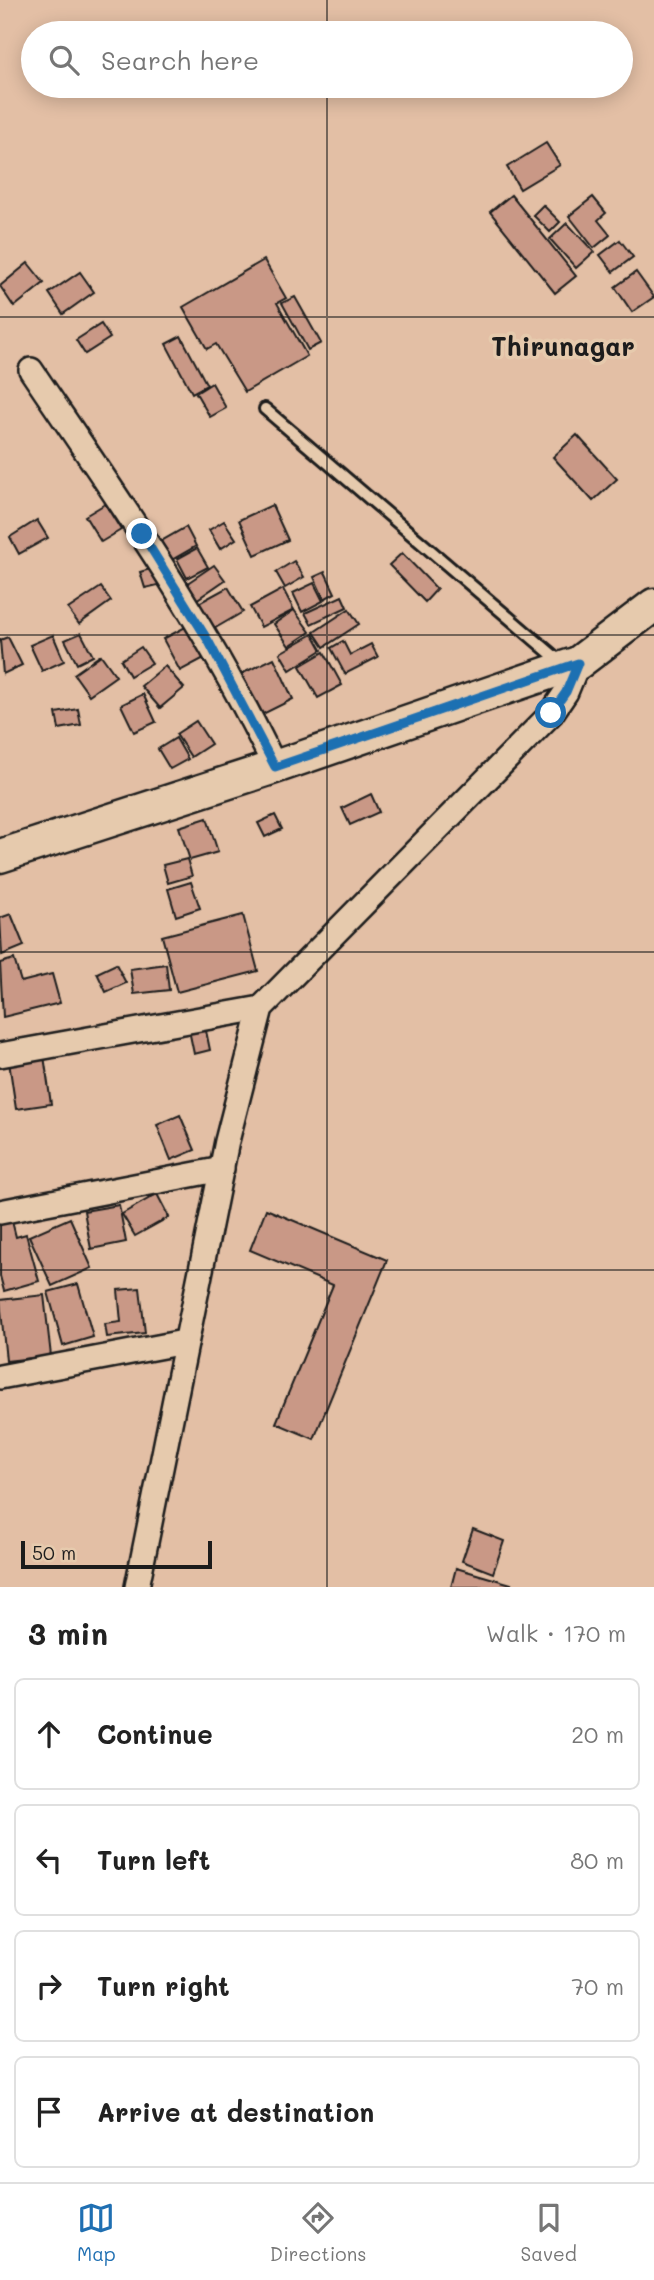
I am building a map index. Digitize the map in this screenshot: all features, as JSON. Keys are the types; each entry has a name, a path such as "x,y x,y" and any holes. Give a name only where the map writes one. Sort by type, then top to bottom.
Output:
{"street":[{"path":"31,370 142,534 209,642 275,767"},
{"path":"0,856 275,767 572,665 654,605"},
{"path":"137,1587 184,1342 261,1008 551,713 566,692 572,665"},
{"path":"0,1055 261,1008"},
{"path":"0,1212 222,1169"},
{"path":"0,1377 184,1342"}],"lane":[{"path":"265,409 572,665"}],"building":[{"path":"546,143 560,165 520,189 507,167"},
{"path":"511,195 576,276 555,293 490,212"},
{"path":"593,197 606,213 598,220 610,235 594,248 569,216"},
{"path":"543,205 560,222 550,232 533,215"},
{"path":"567,223 594,252 576,268 550,239"},
{"path":"620,240 633,257 613,272 600,255"},
{"path":"264,260 286,298 277,303 307,356 245,392 216,344 207,349 183,307"},
{"path":"28,263 44,283 14,307 0,286"},
{"path":"80,272 94,292 63,314 49,293"},
{"path":"636,272 654,297 632,312 615,287"},
{"path":"295,297 321,343 308,350 282,303"},
{"path":"101,324 110,338 85,354 76,340"},
{"path":"181,336 207,385 192,393 166,344"},
{"path":"212,383 226,408 210,417 196,393"},
{"path":"577,435 617,479 593,501 553,457"},
{"path":"105,504 121,530 101,542 85,516"},
{"path":"272,505 288,540 255,555 239,520"},
{"path":"37,520 48,538 19,554 10,537"},
{"path":"224,521 236,539 220,549 209,530"},
{"path":"186,527 196,546 168,562 158,543"},
{"path":"197,548 208,567 187,578 177,559"},
{"path":"402,553 437,589 425,602 389,565"},
{"path":"294,561 304,577 285,588 276,572"},
{"path":"214,565 225,580 196,600 186,584"},
{"path":"157,567 162,584 145,588 140,572"},
{"path":"325,572 335,593 324,599 314,577"},
{"path":"314,583 323,601 302,612 293,593"},
{"path":"101,587 111,601 79,624 68,609"},
{"path":"228,587 243,612 212,630 197,604"},
{"path":"283,589 294,610 261,627 250,607"},
{"path":"342,596 347,607 311,624 305,613"},
{"path":"349,609 359,624 324,647 314,632"},
{"path":"294,610 310,632 289,646 274,624"},
{"path":"191,624 208,656 180,671 163,639"},
{"path":"81,633 93,656 77,664 65,640"},
{"path":"313,634 322,650 290,670 280,653"},
{"path":"53,635 64,661 42,671 30,645"},
{"path":"8,637 22,665 3,674 0,640"},
{"path":"343,641 350,655 371,644 378,657 345,674 331,648"},
{"path":"141,647 152,663 130,676 121,660"},
{"path":"324,652 342,685 318,698 300,666"},
{"path":"101,655 116,676 89,695 74,674"},
{"path":"274,658 293,699 259,716 239,675"},
{"path":"165,666 184,688 160,708 141,686"},
{"path":"143,694 156,722 134,732 121,705"},
{"path":"78,709 81,725 59,729 56,713"},
{"path":"196,721 211,744 191,757 176,734"},
{"path":"176,738 188,759 170,769 158,749"},
{"path":"371,794 379,812 350,825 342,808"},
{"path":"275,815 282,829 265,837 258,823"},
{"path":"207,818 218,852 190,860 179,827"},
{"path":"187,859 192,876 168,883 163,865"},
{"path":"191,882 200,908 176,916 168,889"},
{"path":"11,914 24,946 2,955 0,918"},
{"path":"243,915 258,971 177,992 162,936"},
{"path":"14,959 21,982 52,974 60,1003 3,1017 0,963"},
{"path":"116,964 126,983 106,992 97,973"},
{"path":"166,964 169,990 134,994 130,969"},
{"path":"205,1026 210,1050 194,1054 189,1030"},
{"path":"44,1056 51,1104 16,1109 9,1062"},
{"path":"180,1115 195,1150 171,1160 157,1125"},
{"path":"157,1194 169,1217 135,1236 122,1214"},
{"path":"119,1205 126,1242 91,1249 84,1211"},
{"path":"266,1209 387,1260 314,1439 276,1423 333,1285 250,1250"},
{"path":"70,1218 92,1268 52,1286 29,1236"},
{"path":"12,1221 16,1237 26,1234 39,1281 4,1291 0,1276 0,1224"},
{"path":"78,1284 93,1337 63,1346 48,1292"},
{"path":"140,1288 145,1333 107,1337 105,1324 121,1322 118,1290"},
{"path":"44,1295 51,1356 6,1361 0,1300"},
{"path":"473,1529 504,1541 493,1573 462,1561"},
{"path":"456,1568 511,1584 510,1587 451,1587"}],"district":[{"name":"Thirunagar","path":"563,347"}],"route":[{"path":"142,534 209,642 251,716 275,767 578,663 566,692 551,713"}]}
